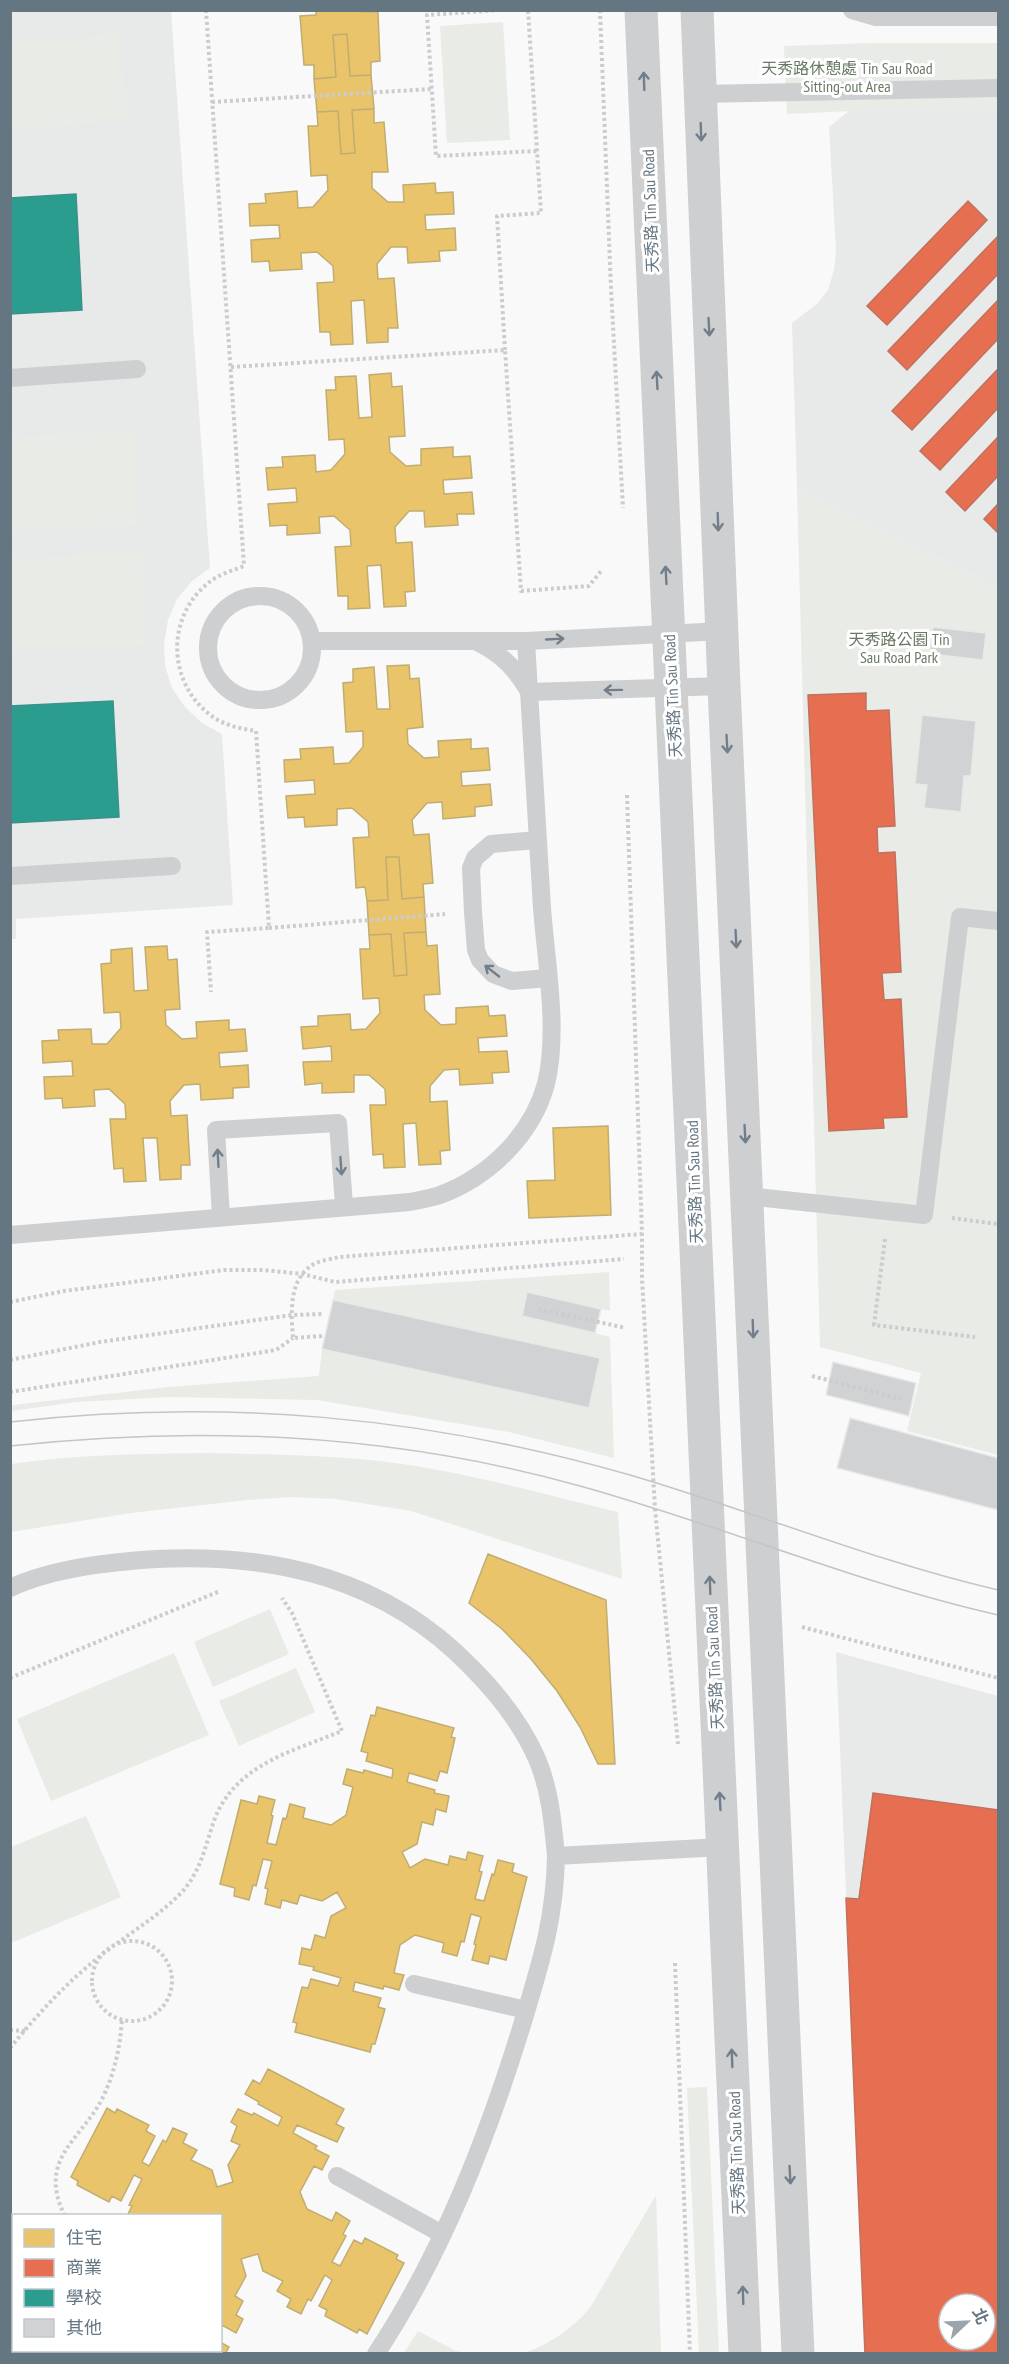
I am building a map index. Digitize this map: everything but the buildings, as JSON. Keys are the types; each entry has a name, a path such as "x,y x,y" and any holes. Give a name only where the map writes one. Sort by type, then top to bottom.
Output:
{"street":[{"name":"天秀路 Tin Sau Road","path":"641,10 745,2354"},
{"path":"697,10 724,686 798,2354"},
{"path":"795,2284 812,2354"}],"lane":[{"path":"852,10 876,18 999,17"},
{"path":"699,94 999,88"},
{"path":"10,378 137,369"},
{"path":"246,597 276,598 289,604 300,614 308,627 312,641 312,656 308,670 288,692 275,698 260,700 245,698 232,692 221,682 213,669 209,655 209,640 213,625 222,613 246,597"},
{"path":"312,641 526,641 723,632"},
{"path":"475,641 490,648 511,666 528,692"},
{"path":"10,1235 410,1202 440,1195 468,1182 493,1165 515,1142 533,1115 545,1085 551,1053 526,641"},
{"path":"528,692 724,686"},
{"path":"537,840 491,844 475,858 471,868 476,950 480,960 493,974 512,981 548,978"},
{"path":"10,876 172,866"},
{"path":"747,1196 924,1215 960,917 999,921"},
{"path":"221,1217 216,1130 338,1123 344,1206"},
{"path":"10,1588 25,1581 92,1566 178,1558 226,1559 273,1564 320,1574 357,1587 391,1604 425,1625 455,1650 487,1683 514,1719 537,1759 547,1791 556,1856 555,1891 550,1925 526,2010 484,2138 442,2234 376,2354"},
{"path":"556,1856 722,1847"},
{"path":"414,1984 526,2010"},
{"path":"337,2176 442,2234"}],"path":[{"path":"206,10 244,566 208,583 194,597 183,614 177,633 176,654 180,674 201,708 217,720 236,728 256,731 269,928"},
{"path":"500,10 427,15 436,156 537,151"},
{"path":"528,10 541,213 497,216 521,591 589,586 601,571"},
{"path":"600,10 611,290 623,513"},
{"path":"212,102 432,88"},
{"path":"231,367 506,350"},
{"path":"627,795 642,1278 655,1509 678,1746"},
{"path":"211,992 207,932 425,915"},
{"path":"889,1210 874,1325 975,1337"},
{"path":"924,1215 997,1224"},
{"path":"293,1338 293,1295 302,1274 317,1262 339,1257 642,1234"},
{"path":"10,1302 63,1291 224,1270 264,1270 302,1274 335,1282 624,1259"},
{"path":"538,1309 626,1328"},
{"path":"10,1360 100,1342 292,1315 324,1314"},
{"path":"10,1392 276,1350 293,1338 322,1336"},
{"path":"812,1376 901,1399"},
{"path":"10,1678 224,1589"},
{"path":"10,2048 76,1977 112,1947 124,1942 149,1945 168,1963 172,1976 171,1989 167,2001 159,2012 135,2022 110,2015 100,2006 93,1987 95,1967 102,1955 112,1947 162,1911 187,1886 203,1859 223,1802 249,1772 266,1762 342,1731 292,1613 279,1596"},
{"path":"766,1622 810,1628 999,1678"},
{"path":"675,1963 690,2354"},
{"path":"63,2214 58,2197 58,2168 62,2154 103,2098 120,2047 122,2020"},
{"path":"10,2030 25,2031"}],"shaded area":[{"path":"11,11 171,11 210,568 192,581 177,599 168,620 164,643 165,666 172,688 185,707 202,723 222,734 233,905 16,919 16,939 11,939"},
{"path":"998,110 998,588 797,488 792,323 818,303 828,290 834,270 836,250 829,127 849,111"},
{"path":"836,1652 998,1696 998,2353 865,2353"}],"green space":[{"path":"503,22 510,140 447,143 440,26"},
{"path":"121,34 127,122 11,129 11,41"},
{"name":"天秀路休憩處 Tin Sau Road Sitting-out Area","path":"998,43 998,110 874,110 787,114 784,46"},
{"path":"136,431 140,525 11,531 11,437"},
{"name":"天秀路公園 Tin Sau Road Park","path":"797,488 998,588 998,1455 907,1431 921,1373 820,1347"},
{"path":"142,552 147,645 11,652 11,558"},
{"path":"609,1272 610,1311 527,1292 522,1315 610,1337 614,1458 509,1432 317,1400 170,1397 76,1402 11,1411 10,1406 21,1404 168,1387 319,1376 322,1349 589,1408 600,1358 333,1300 335,1290"},
{"path":"211,1453 316,1456 395,1463 470,1476 618,1512 622,1579 411,1511 336,1499 292,1497 247,1500 131,1513 11,1532 11,1464 86,1456"},
{"path":"270,1609 289,1654 213,1687 194,1642"},
{"path":"174,1653 209,1735 51,1801 17,1719"},
{"path":"296,1668 315,1712 239,1746 219,1701"},
{"path":"86,1816 121,1897 11,1943 11,1847"},
{"path":"707,2087 719,2354 699,2353 687,2088"},
{"path":"656,2195 661,2353 523,2353 560,2335 590,2308"},
{"path":"418,2331 456,2351 467,2353 404,2353"}],"tram line":[{"path":"10,1422 89,1415 167,1412 245,1413 323,1417 476,1438 630,1475 905,1565 998,1590"},
{"path":"10,1446 154,1436 226,1436 369,1445 440,1455 510,1468 633,1501 893,1587 998,1615"}]}
